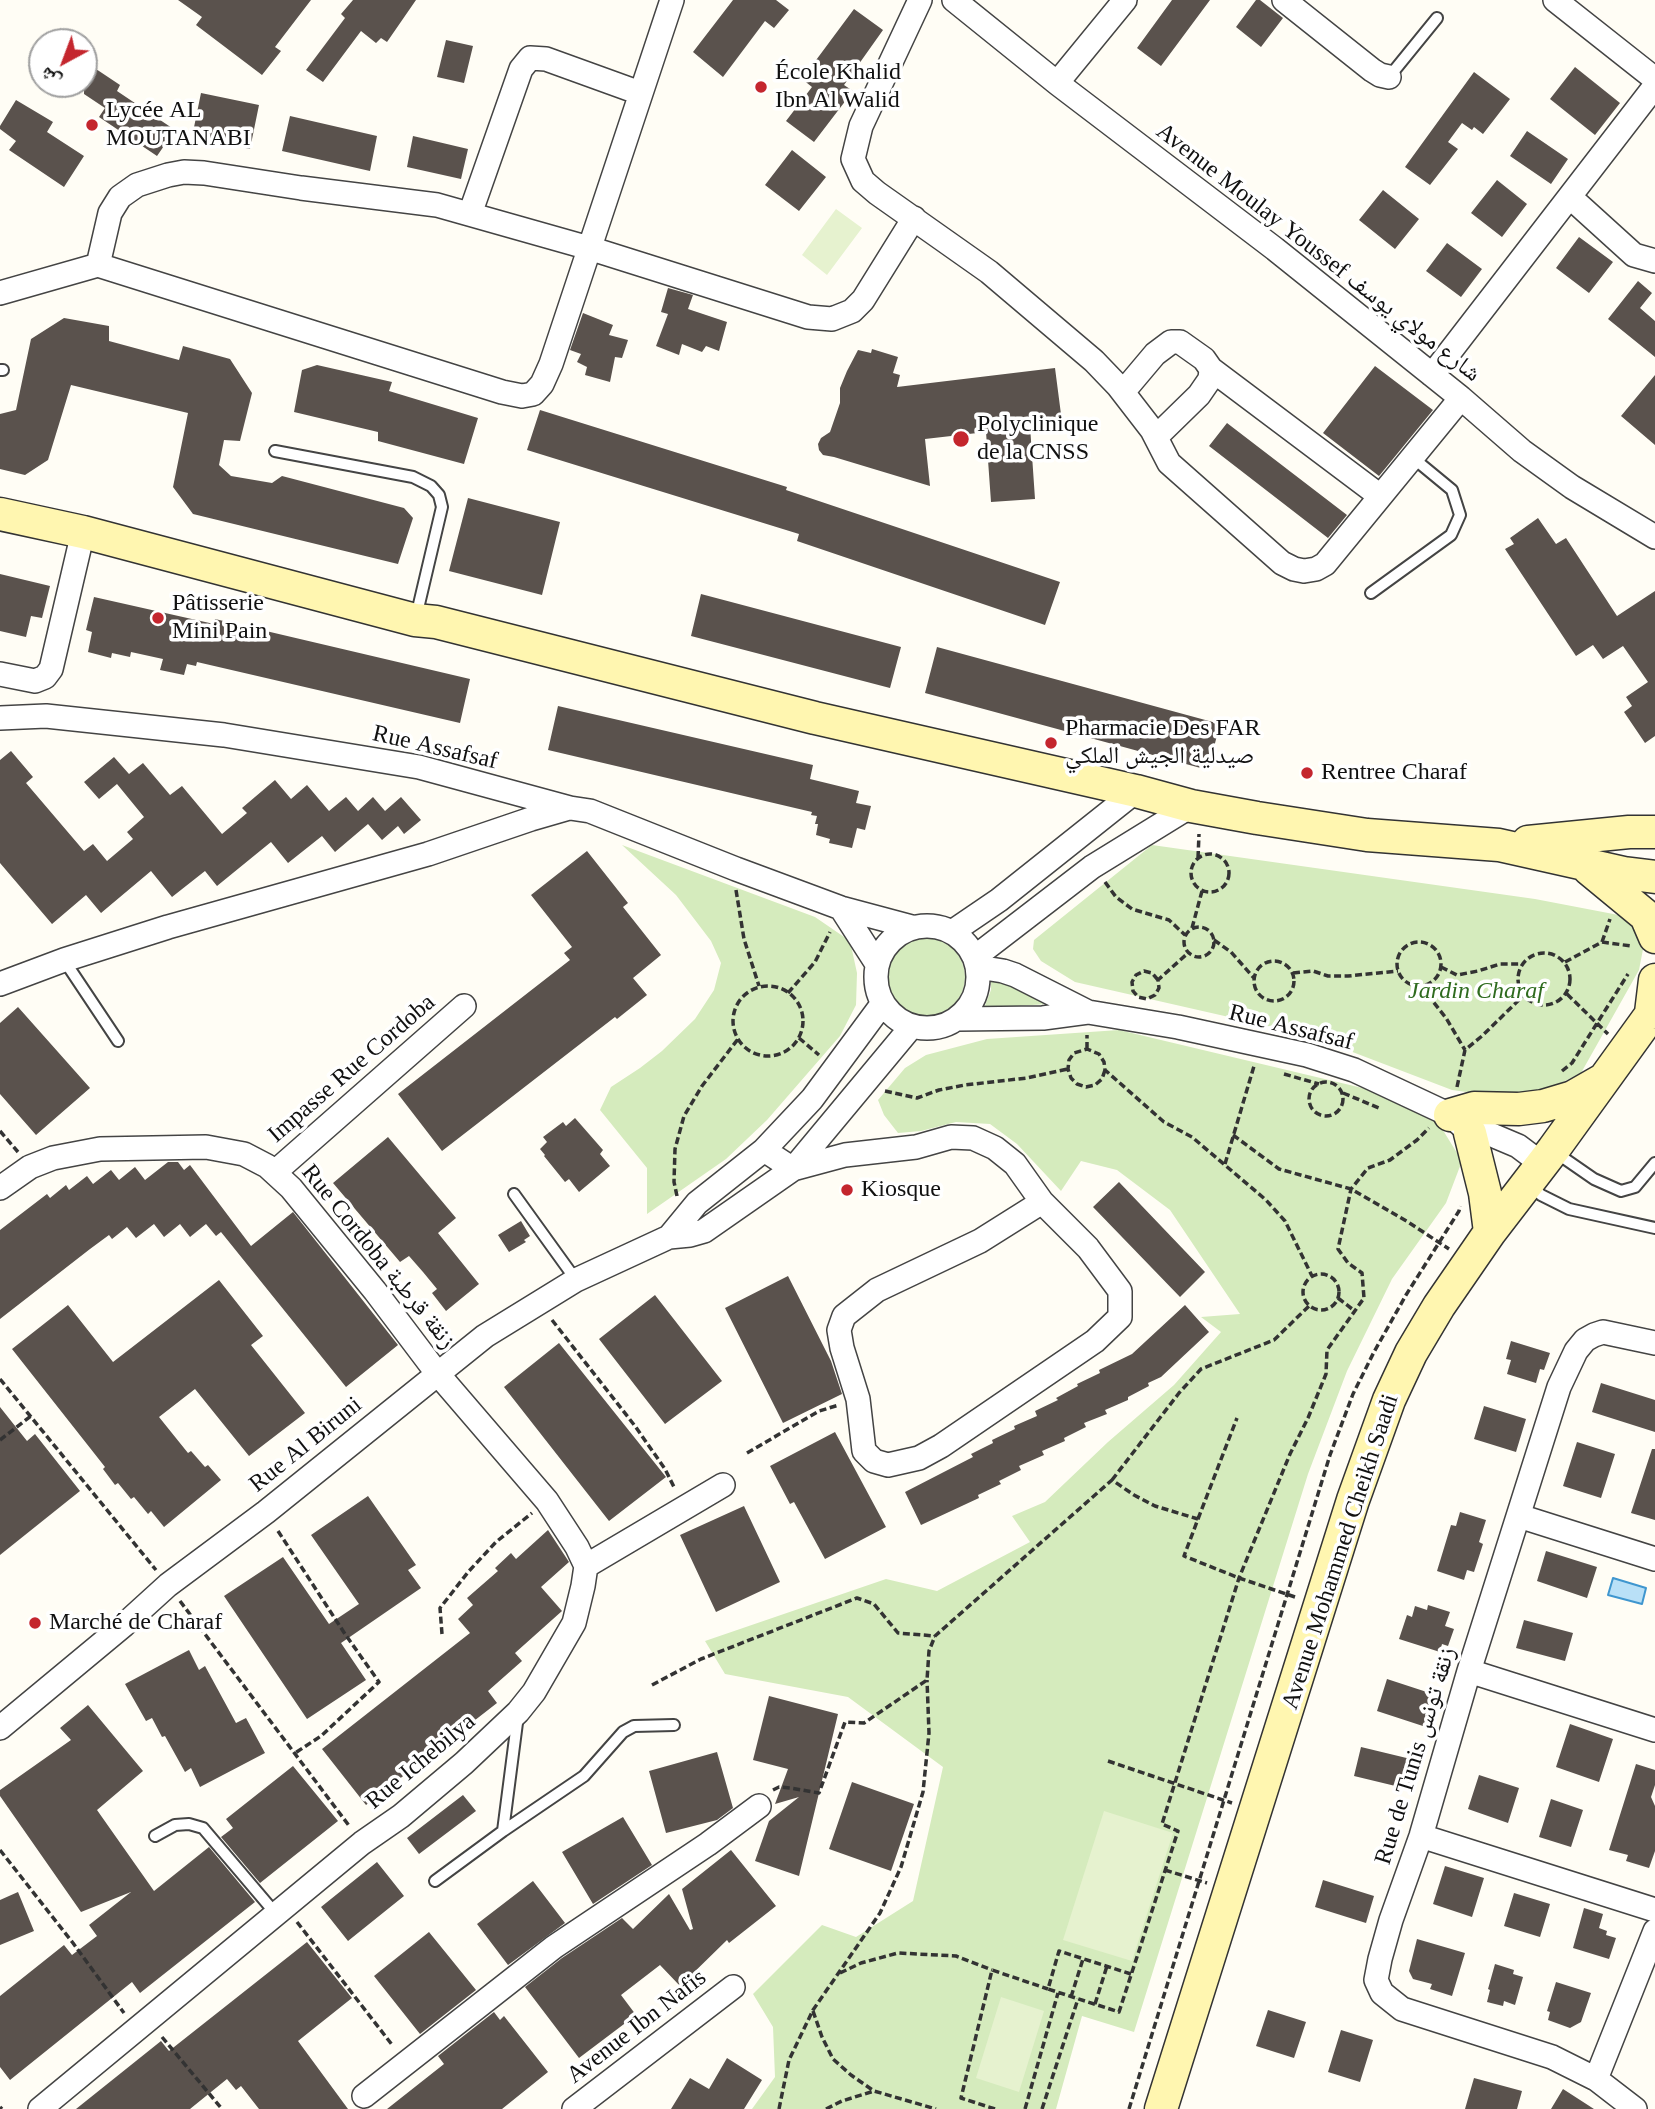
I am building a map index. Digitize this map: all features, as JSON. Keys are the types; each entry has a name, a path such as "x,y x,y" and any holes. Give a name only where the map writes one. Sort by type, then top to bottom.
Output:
{"main road":[{"path":"0,514 83,532 415,620 436,622 815,718 1191,806 1367,835 1499,845 1624,873 1655,877"},
{"path":"1499,845 1629,832 1655,832"},
{"path":"1583,864 1646,916 1655,937"},
{"name":"Avenue Mohammed Cheikh Saadi","path":"1161,2109 1353,1500 1389,1401 1411,1353 1469,1263 1606,1079 1653,1011 1655,980"},
{"path":"1490,1233 1485,1194 1460,1124 1474,1108 1543,1106 1573,1097 1606,1079"}],"street":[{"path":"0,293 98,265 502,393 522,396 533,394 542,384 551,364 672,0"},
{"path":"920,0 861,127 853,159 863,180 877,193 989,272 1094,361 1123,392 1156,437 1169,463 1282,563 1304,571 1325,564 1461,398"},
{"name":"Avenue Moulay Youssef شارع مولاي يوسف","path":"954,0 1057,83 1275,249 1432,374 1522,451 1572,486 1655,537"},
{"path":"1057,83 1125,0"},
{"path":"1284,0 1372,70 1390,77"},
{"path":"1555,0 1655,79"},
{"path":"470,214 521,69 530,58 546,59 640,93"},
{"path":"1432,374 1655,86"},
{"path":"98,265 110,213 120,197 137,185 178,172 230,176 301,188 411,200 589,248 808,317 832,319 852,311 863,300 914,218"},
{"path":"1570,197 1634,255 1655,261"},
{"path":"1123,392 1155,354 1171,342 1180,342 1196,352 1211,369 1380,496"},
{"path":"1156,437 1199,395 1210,379 1211,369"},
{"path":"0,674 35,681 45,677 51,669 56,657 83,532"},
{"name":"Rue Assafsaf","path":"0,718 46,716 224,735 419,767 590,811 841,908 912,927"},
{"path":"952,932 999,901 1136,791"},
{"path":"976,962 1092,867 1191,806"},
{"path":"0,984 64,960 168,927 428,854 570,808"},
{"path":"841,908 877,964"},
{"path":"933,925 952,932 966,942 976,962 978,987 970,1005 957,1019 935,1028 912,1026 895,1017 883,1003 878,991 877,964 884,948 897,935 912,927 933,925"},
{"name":"Rue Assafsaf","path":"976,962 1015,975 1088,1012"},
{"path":"883,1003 812,1099 764,1150 697,1203 676,1228 690,1235 704,1231 793,1169 912,1026"},
{"name":"Impasse Rue Cordoba","path":"275,1172 464,1006"},
{"name":"Rue Assafsaf","path":"957,1019 1043,1018 1088,1012 1178,1027 1307,1055 1354,1070 1460,1124 1518,1146 1541,1166"},
{"path":"764,1150 793,1169 845,1155 916,1147 951,1137 973,1138 995,1148 1015,1164 1042,1202 1088,1248 1120,1291 1120,1317 1111,1328 941,1446 919,1458 888,1465 874,1461 864,1451 858,1399 842,1348 839,1330 841,1323 849,1312 877,1290 980,1241 1042,1202"},
{"name":"Rue Cordoba زنقة قرطبة","path":"0,1188 30,1167 53,1158 88,1151 125,1147 206,1147 244,1154 275,1172 299,1197 437,1373"},
{"name":"Rue Al Biruni","path":"0,1728 169,1585 485,1336 576,1280 676,1228"},
{"name":"Rue de Tunis زنقة تونس","path":"1635,2109 1596,2079 1552,2057 1402,2009 1382,1993 1376,1980 1380,1959 1421,1836 1469,1671 1559,1387 1576,1351 1585,1340 1594,1335 1603,1332 1655,1343"},
{"path":"437,1373 547,1501 586,1566 723,1485"},
{"path":"1519,1516 1655,1559"},
{"name":"Rue Ichebilya","path":"40,2109 362,1843 401,1816 464,1763 518,1712 534,1692 573,1623 586,1566"},
{"path":"1469,1671 1655,1730"},
{"path":"364,2096 554,1947 708,1844 759,1806"},
{"path":"1421,1836 1655,1910"},
{"path":"1596,2079 1655,1931"},
{"name":"Avenue Ibn Nafis","path":"574,2109 733,1987"}],"lane":[{"path":"1390,77 1437,18"},
{"path":"275,451 413,477 431,486 439,495 442,507 415,620"},
{"path":"1371,593 1451,535 1460,515 1452,490 1412,457"},
{"path":"64,960 118,1041"},
{"path":"1655,1163 1636,1187 1621,1191 1594,1179 1541,1166 1541,1195 1569,1209 1655,1228"},
{"path":"514,1194 576,1280"},
{"path":"503,1831 518,1712"},
{"path":"435,1881 584,1776 623,1732 634,1726 674,1725"},
{"path":"155,1836 175,1825 189,1824 203,1829 281,1910"}],"path":[{"path":"1208,854 1217,856 1225,862 1229,872 1227,881 1221,889 1202,891 1194,884 1190,875 1192,866 1198,858 1208,854"},
{"path":"1092,867 1116,897 1132,909 1169,920 1185,935"},
{"path":"736,869 735,887 740,919 759,986"},
{"path":"1192,928 1202,927 1210,931 1214,940 1213,949 1206,956 1196,958 1188,953 1183,944 1185,935 1192,928 1202,891"},
{"path":"788,993 815,962 841,908"},
{"path":"1214,940 1231,952 1254,978"},
{"path":"1417,942 1435,949 1441,967 1430,983 1411,985 1398,971 1397,961 1400,952 1417,942"},
{"path":"1565,962 1602,942"},
{"path":"1158,979 1188,953"},
{"path":"1441,967 1457,975 1500,964 1521,964 1534,954 1551,953 1565,962 1571,978 1567,994 1553,1005 1537,1006 1523,996 1517,981 1521,964"},
{"path":"1277,961 1287,965 1293,973 1291,993 1282,1000 1272,1001 1262,997 1255,989 1254,978 1258,968 1266,962 1277,961"},
{"path":"1144,971 1152,973 1158,979 1159,988 1147,999 1138,997 1133,991 1132,982 1136,975 1144,971"},
{"path":"1293,973 1313,971 1328,976 1348,976 1398,971"},
{"path":"759,986 779,988 788,993 796,999 803,1018 799,1038 785,1052 766,1056 747,1050 734,1034 733,1014 742,996 759,986"},
{"path":"838,1974 860,1963 898,1953 956,1956 1119,2012 1178,1831 1162,1824 1239,1578 1326,1374 1327,1350 1364,1298 1362,1273 1348,1263 1338,1249 1351,1189 1368,1168 1390,1160 1430,1128 1460,1124 1465,1050 1446,1018 1421,986"},
{"path":"1567,994 1626,1051"},
{"path":"1465,1050 1523,996"},
{"path":"1087,1035 1087,1049"},
{"path":"676,1228 675,1149 684,1116 702,1086 738,1039"},
{"path":"1087,1049 1100,1054 1105,1070 1102,1079 1095,1085 1086,1087 1071,1078 1068,1069 1069,1060 1074,1053 1087,1049"},
{"path":"1224,1165 1254,1066"},
{"path":"869,1078 881,1090 917,1098 965,1084 1068,1069"},
{"path":"1105,1070 1164,1122 1192,1137 1266,1200 1285,1221 1312,1276"},
{"path":"1328,1082 1337,1085 1343,1093 1343,1103 1338,1112 1330,1116 1320,1115 1312,1109 1309,1100 1311,1090 1328,1082"},
{"path":"1233,1135 1279,1169 1351,1189 1408,1222 1469,1263"},
{"path":"1321,1274 1336,1281 1338,1298 1326,1310 1317,1310 1309,1306 1303,1290 1312,1276 1321,1274"},
{"path":"1338,1298 1356,1311"},
{"path":"539,1303 635,1426 665,1469 685,1506"},
{"path":"779,2109 789,2060 813,2010 880,1913 901,1867 923,1792 929,1733 929,1651 934,1636 1112,1480 1179,1393 1201,1369 1273,1340 1309,1306"},
{"path":"0,1379 169,1585 362,1843"},
{"path":"747,1453 819,1411 858,1399"},
{"path":"0,1440 31,1416"},
{"path":"1237,1418 1184,1556 1320,1605"},
{"path":"1112,1480 1155,1506 1198,1519"},
{"path":"442,1634 440,1608 496,1542 547,1501"},
{"path":"266,1511 379,1682 321,1736 295,1753"},
{"path":"652,1685 701,1659 857,1598 874,1604 898,1633 934,1636"},
{"path":"759,1806 770,1791 779,1787 819,1793 845,1722 864,1723 927,1680"},
{"path":"1108,1761 1256,1811"},
{"path":"0,1850 141,2024 222,2109"},
{"path":"1165,1870 1231,1890"},
{"path":"281,1910 406,2063"},
{"path":"1048,1989 1059,1951 1131,1974"},
{"path":"1071,1997 1083,1959"},
{"path":"1095,2004 1107,1966"},
{"path":"992,1970 961,2098 995,2109"},
{"path":"1025,2109 1058,1993"},
{"path":"1042,2109 1078,1999"},
{"path":"813,2010 833,2059 874,2091 936,2109"},
{"path":"826,2109 874,2091"}],"green space":[{"path":"836,209 862,228 827,275 802,255"},
{"path":"622,845 815,917 850,941 857,973 856,1005 840,1036 767,1120 726,1159 647,1214 647,1168 600,1110 611,1087 662,1051 695,1019 714,990 721,963 711,941 676,895"},
{"name":"Jardin Charaf","path":"1152,845 1535,899 1629,917 1644,944 1639,970 1581,1073 1551,1088 1519,1094 1481,1094 1452,1090 1308,1035 1075,982 1041,961 1033,949 1034,940"},
{"path":"926,938 941,941 953,950 962,962 965,977 962,992 953,1004 941,1013 926,1016 911,1013 899,1004 890,992 887,977 890,962 899,950 911,941"},
{"path":"991,977 1048,1004 984,1008 991,990"},
{"path":"1119,1030 1375,1091 1436,1119 1462,1161 1446,1203 1392,1279 1347,1371 1308,1474 1134,2032 1082,2016 1056,2109 752,2109 775,2077 773,2027 753,1994 822,1925 856,1937 913,1901 943,1767 848,1697 725,1674 705,1641 886,1579 937,1591 1030,1542 1012,1516 1045,1502 1108,1442 1174,1385 1221,1332 1201,1317 1240,1314 1170,1210 1117,1170 1081,1161 1061,1191 1017,1144 990,1124 956,1122 921,1131 898,1133 884,1115 878,1100 905,1068 926,1055 987,1039"},
{"path":"1104,1811 1173,1833 1132,1961 1063,1940"},
{"path":"1001,1997 1044,2011 1019,2092 976,2078"}],"water":[{"path":"1613,1578 1646,1588 1642,1604 1608,1595"}],"building":[{"path":"178,0 311,0 275,47 281,51 262,75 196,25 202,17"},
{"path":"353,0 416,0 387,42 381,38 376,43 361,31 323,82 306,70 345,18 341,14"},
{"path":"733,0 776,0 789,10 774,28 765,21 723,77 693,52"},
{"path":"1172,0 1210,0 1161,66 1137,48"},
{"path":"1256,0 1260,0 1283,18 1261,47 1236,27"},
{"path":"854,9 883,30 844,85 853,91 814,142 786,121 812,87 802,79"},
{"path":"446,40 473,46 464,83 437,77"},
{"path":"1575,67 1620,103 1595,135 1550,99"},
{"path":"98,70 120,85 117,91 175,130 157,156 99,117 105,108 90,98 98,98"},
{"path":"1474,72 1510,99 1483,134 1462,123 1448,142 1458,149 1430,185 1405,167"},
{"path":"201,93 259,105 250,149 192,137"},
{"path":"16,100 53,122 47,132 84,156 64,187 9,150 16,141 0,129 0,126"},
{"path":"290,116 377,136 370,171 282,151"},
{"path":"1527,131 1568,159 1551,184 1510,156"},
{"path":"413,136 468,149 461,179 407,167"},
{"path":"792,150 826,177 799,211 765,185"},
{"path":"1497,180 1527,204 1502,237 1471,213"},
{"path":"1383,190 1419,219 1395,249 1359,220"},
{"path":"1579,237 1613,262 1589,293 1556,268"},
{"path":"1447,243 1482,269 1461,297 1426,271"},
{"path":"1638,281 1652,293 1640,308 1655,321 1655,357 1608,319"},
{"path":"668,288 693,295 688,309 727,322 719,351 706,346 702,352 682,344 679,355 656,346 668,314 661,312"},
{"path":"583,313 613,325 609,335 628,340 622,358 615,357 610,382 585,375 587,367 577,362 581,354 570,350"},
{"path":"64,318 109,326 109,341 179,360 183,346 230,359 252,393 240,441 224,440 219,465 231,476 272,483 282,476 404,508 413,518 398,564 193,514 173,487 188,413 71,385 48,460 25,475 0,469 0,414 16,410 31,339"},
{"path":"872,349 898,357 893,373 900,375 897,387 1055,368 1062,422 1030,426 1035,499 991,502 986,432 925,439 930,486 823,455 818,444 821,438 830,432 840,403 840,388 847,371 858,350 871,353"},
{"path":"317,365 392,382 389,391 478,418 464,464 378,441 378,432 294,412 302,370"},
{"path":"1375,366 1433,410 1379,476 1323,433"},
{"path":"1655,375 1655,445 1621,416"},
{"path":"540,410 787,487 786,490 1060,582 1045,625 797,541 799,534 527,450"},
{"path":"1227,423 1347,515 1328,538 1209,446"},
{"path":"468,498 560,522 542,595 449,571"},
{"path":"1538,518 1556,544 1566,538 1617,616 1655,591 1655,736 1645,743 1624,712 1632,706 1626,697 1648,682 1623,646 1603,659 1593,645 1576,656 1505,549 1514,544 1510,538"},
{"path":"0,574 50,586 42,618 31,616 26,637 0,631"},
{"path":"701,594 901,647 890,688 691,636"},
{"path":"94,597 214,624 215,619 470,679 460,723 197,662 196,666 187,664 184,675 160,670 163,659 131,652 130,657 112,653 111,658 88,652 92,632 86,630"},
{"path":"937,647 1220,724 1208,770 925,693"},
{"path":"558,706 813,765 810,779 859,791 856,803 871,806 865,830 857,828 852,848 829,843 830,839 816,835 817,816 811,815 812,812 548,750"},
{"path":"11,751 33,777 26,783 84,851 93,844 107,861 133,839 127,832 144,817 117,784 99,799 84,782 114,757 129,774 143,763 170,795 182,786 222,834 247,813 242,808 275,780 291,799 307,785 329,811 346,797 358,811 373,797 385,811 401,797 421,820 404,834 398,826 382,840 368,824 335,852 322,836 288,863 271,842 217,886 205,871 172,897 151,871 101,913 86,895 52,924 0,863 0,760"},
{"path":"587,851 628,903 623,907 661,955 633,978 647,995 442,1151 398,1094 570,960 564,953 572,947 531,895"},
{"path":"18,1007 90,1088 36,1135 0,1094 0,1023"},
{"path":"575,1118 603,1150 600,1154 610,1166 579,1192 569,1179 565,1182 540,1149 547,1142 543,1137 563,1122 566,1126"},
{"path":"388,1137 456,1218 438,1233 479,1284 446,1311 432,1293 437,1289 409,1256 400,1262 333,1183"},
{"path":"168,1162 178,1162 184,1170 190,1165 251,1246 293,1212 398,1345 346,1387 221,1232 216,1236 206,1224 190,1237 180,1224 164,1237 154,1224 136,1238 127,1227 112,1239 109,1235 0,1319 0,1230 47,1194 50,1198 66,1185 69,1190 87,1176 93,1184 111,1170 119,1180 135,1167 145,1180"},
{"path":"1119,1182 1205,1272 1180,1297 1093,1207"},
{"path":"521,1221 530,1236 524,1240 526,1242 509,1252 498,1235"},
{"path":"788,1276 831,1361 842,1394 783,1423 725,1308"},
{"path":"219,1280 263,1336 251,1345 305,1413 249,1456 195,1389 159,1417 188,1453 191,1451 221,1480 164,1527 151,1511 148,1514 134,1497 131,1499 118,1483 115,1485 103,1469 105,1467 12,1349 68,1305 113,1362"},
{"path":"655,1295 722,1381 665,1424 599,1339"},
{"path":"1185,1305 1209,1332 1161,1377 1148,1383 1149,1386 1128,1397 1128,1400 1105,1410 1107,1414 1084,1423 1086,1427 1064,1438 1065,1441 1042,1451 1044,1455 1019,1466 1021,1470 978,1495 979,1498 921,1525 905,1492 973,1457 971,1454 993,1443 992,1440 1037,1416 1035,1411 1058,1400 1056,1398 1078,1386 1077,1384 1100,1373 1099,1370 1132,1354"},
{"path":"1511,1341 1550,1353 1544,1370 1540,1369 1536,1383 1507,1374 1511,1360 1506,1359"},
{"path":"559,1343 666,1477 609,1521 504,1387"},
{"path":"1601,1383 1655,1400 1655,1432 1592,1412"},
{"path":"1484,1406 1526,1419 1516,1452 1474,1439"},
{"path":"0,1407 27,1441 35,1434 80,1491 0,1555"},
{"path":"835,1432 886,1527 825,1559 794,1502 790,1504 770,1466"},
{"path":"1577,1442 1615,1454 1601,1498 1563,1486"},
{"path":"1652,1449 1655,1449 1655,1520 1631,1513"},
{"path":"368,1496 416,1565 408,1570 421,1588 341,1643 366,1680 307,1719 224,1596 283,1557 329,1624 359,1604 311,1535"},
{"path":"744,1506 780,1582 716,1612 680,1535"},
{"path":"1460,1512 1486,1520 1479,1542 1483,1544 1474,1572 1467,1570 1464,1580 1437,1571 1451,1525 1456,1526"},
{"path":"548,1530 569,1562 541,1587 562,1611 515,1653 522,1661 488,1691 497,1703 366,1805 322,1749 470,1633 458,1619 473,1605 467,1598 498,1571 495,1568 511,1553 516,1559"},
{"path":"1546,1551 1597,1567 1587,1598 1537,1581"},
{"path":"1428,1605 1450,1612 1445,1626 1454,1629 1448,1646 1442,1644 1440,1652 1399,1639 1407,1615 1412,1617 1415,1606 1427,1610"},
{"path":"1524,1620 1573,1633 1565,1661 1516,1648"},
{"path":"189,1650 199,1670 205,1666 236,1723 246,1718 265,1753 200,1787 191,1768 185,1772 152,1718 146,1721 125,1684"},
{"path":"1387,1679 1439,1696 1429,1728 1377,1711"},
{"path":"769,1696 838,1714 799,1876 755,1861 769,1821 799,1797 775,1804 788,1769 753,1760"},
{"path":"88,1705 143,1771 97,1810 154,1891 209,1847 255,1902 140,1993 132,1982 10,2080 0,2067 0,1996 64,1945 72,1955 97,1936 89,1925 131,1892 81,1912 0,1796 0,1790 71,1740 60,1728"},
{"path":"1570,1724 1613,1739 1599,1782 1556,1767"},
{"path":"1361,1747 1419,1761 1412,1790 1354,1776"},
{"path":"717,1752 733,1808 717,1820 666,1833 649,1771"},
{"path":"1636,1764 1655,1770 1655,1785 1651,1797 1655,1806 1655,1851 1649,1868 1626,1861 1628,1855 1609,1850"},
{"path":"293,1766 338,1821 260,1883 221,1837 233,1828 226,1819"},
{"path":"1479,1775 1519,1788 1508,1823 1468,1809"},
{"path":"852,1782 914,1804 891,1871 829,1849"},
{"path":"463,1795 476,1811 419,1854 407,1838"},
{"path":"1551,1799 1583,1810 1571,1847 1539,1837"},
{"path":"623,1817 652,1865 593,1904 562,1852"},
{"path":"731,1850 776,1906 729,1943 727,1940 680,1986 660,1965 621,1995 636,2015 579,2058 525,1987 562,1958 622,1918 633,1929 669,1894 690,1930 693,1929 682,1889"},
{"path":"377,1862 404,1896 348,1941 321,1907"},
{"path":"1445,1866 1484,1878 1472,1917 1433,1904"},
{"path":"1323,1880 1374,1896 1366,1923 1315,1907"},
{"path":"533,1881 565,1923 508,1965 477,1924"},
{"path":"18,1892 34,1931 0,1945 0,1900"},
{"path":"1514,1893 1550,1904 1540,1937 1504,1926"},
{"path":"1584,1908 1603,1914 1599,1928 1607,1931 1606,1935 1616,1938 1609,1959 1573,1948"},
{"path":"429,1932 476,1990 420,2034 374,1976"},
{"path":"1417,1939 1465,1953 1452,1996 1430,1989 1432,1984 1413,1979 1409,1971"},
{"path":"307,1942 352,1998 298,2041 348,2109 259,2109 241,2086 236,2090 227,2079 190,2109 76,2109 161,2041 169,2051"},
{"path":"1495,1964 1514,1970 1513,1974 1523,1977 1515,2005 1504,2001 1503,2006 1487,2002"},
{"path":"1556,1982 1591,1993 1581,2022 1570,2028 1548,2020 1550,2012 1547,2011"},
{"path":"1268,2010 1306,2022 1294,2058 1256,2046"},
{"path":"494,2012 500,2020 504,2016 548,2072 502,2109 387,2109 444,2064 438,2056"},
{"path":"1341,2030 1373,2040 1360,2082 1328,2072"},
{"path":"727,2058 762,2080 744,2109 671,2109 690,2078 709,2089"},
{"path":"1474,2078 1522,2091 1517,2109 1465,2109"},
{"path":"1563,2089 1594,2109 1551,2109"}],"place":[{"name":"École Khalid Ibn Al Walid","path":"761,87"},
{"name":"Lycée AL MOUTANABI","path":"92,125"},
{"name":"Polyclinique de la CNSS","path":"961,439"},
{"name":"Pâtisserie Mini Pain","path":"158,618"},
{"name":"Pharmacie Des FAR صيدلية الجيش الملكي","path":"1051,743"},
{"name":"Rentree Charaf","path":"1307,773"},
{"name":"Kiosque","path":"847,1190"},
{"name":"Marché de Charaf","path":"35,1623"}]}
